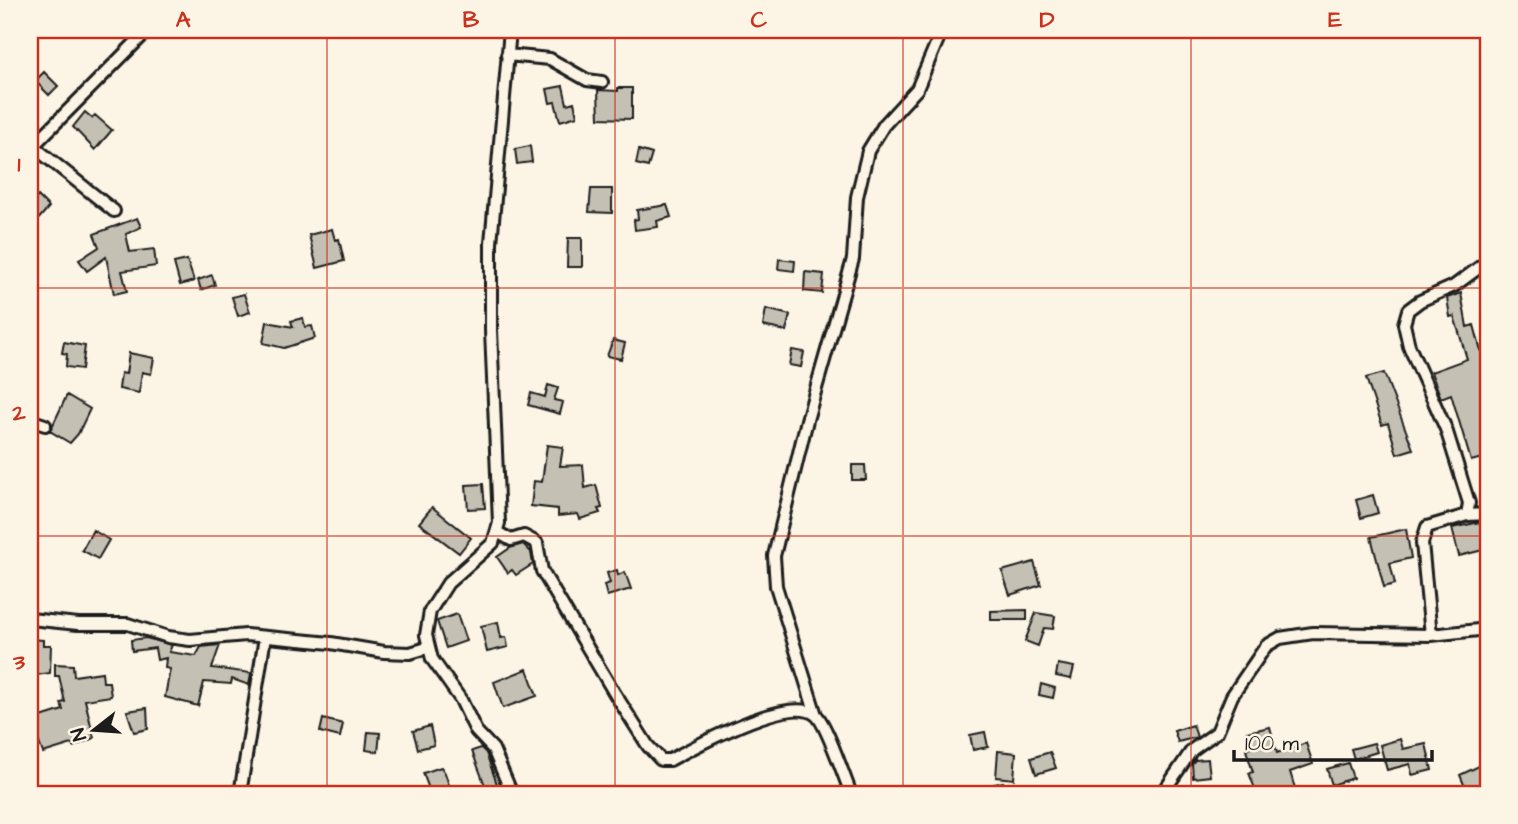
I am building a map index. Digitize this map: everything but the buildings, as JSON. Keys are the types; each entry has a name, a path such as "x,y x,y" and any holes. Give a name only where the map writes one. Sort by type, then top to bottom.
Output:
{"street":[{"path":"114,211 31,148 148,30"},
{"path":"510,30 491,243 497,532 493,543 447,583 430,611 426,635 427,648 461,700 476,731 493,749 512,794"},
{"path":"851,794 816,715 776,586 774,556 807,420 853,259 857,197 868,151 884,125 917,89 942,30"},
{"path":"507,55 550,59 587,80 602,82"},
{"path":"1467,515 1469,503 1460,470 1432,395 1409,346 1404,324 1408,310 1420,301 1454,286 1488,261"},
{"path":"30,420 45,425"},
{"path":"1431,635 1422,543 1427,527 1467,515 1488,514"},
{"path":"497,532 511,540 524,536 537,543 542,571 615,694 648,746 661,760 670,760 766,716 802,709 816,715"},
{"path":"30,619 78,624 128,624 190,640 246,635 331,642 384,652 410,653 427,648"},
{"path":"1162,794 1192,750 1217,732 1232,696 1266,646 1280,638 1313,634 1431,635 1488,629"},
{"path":"240,794 265,638"}]}
